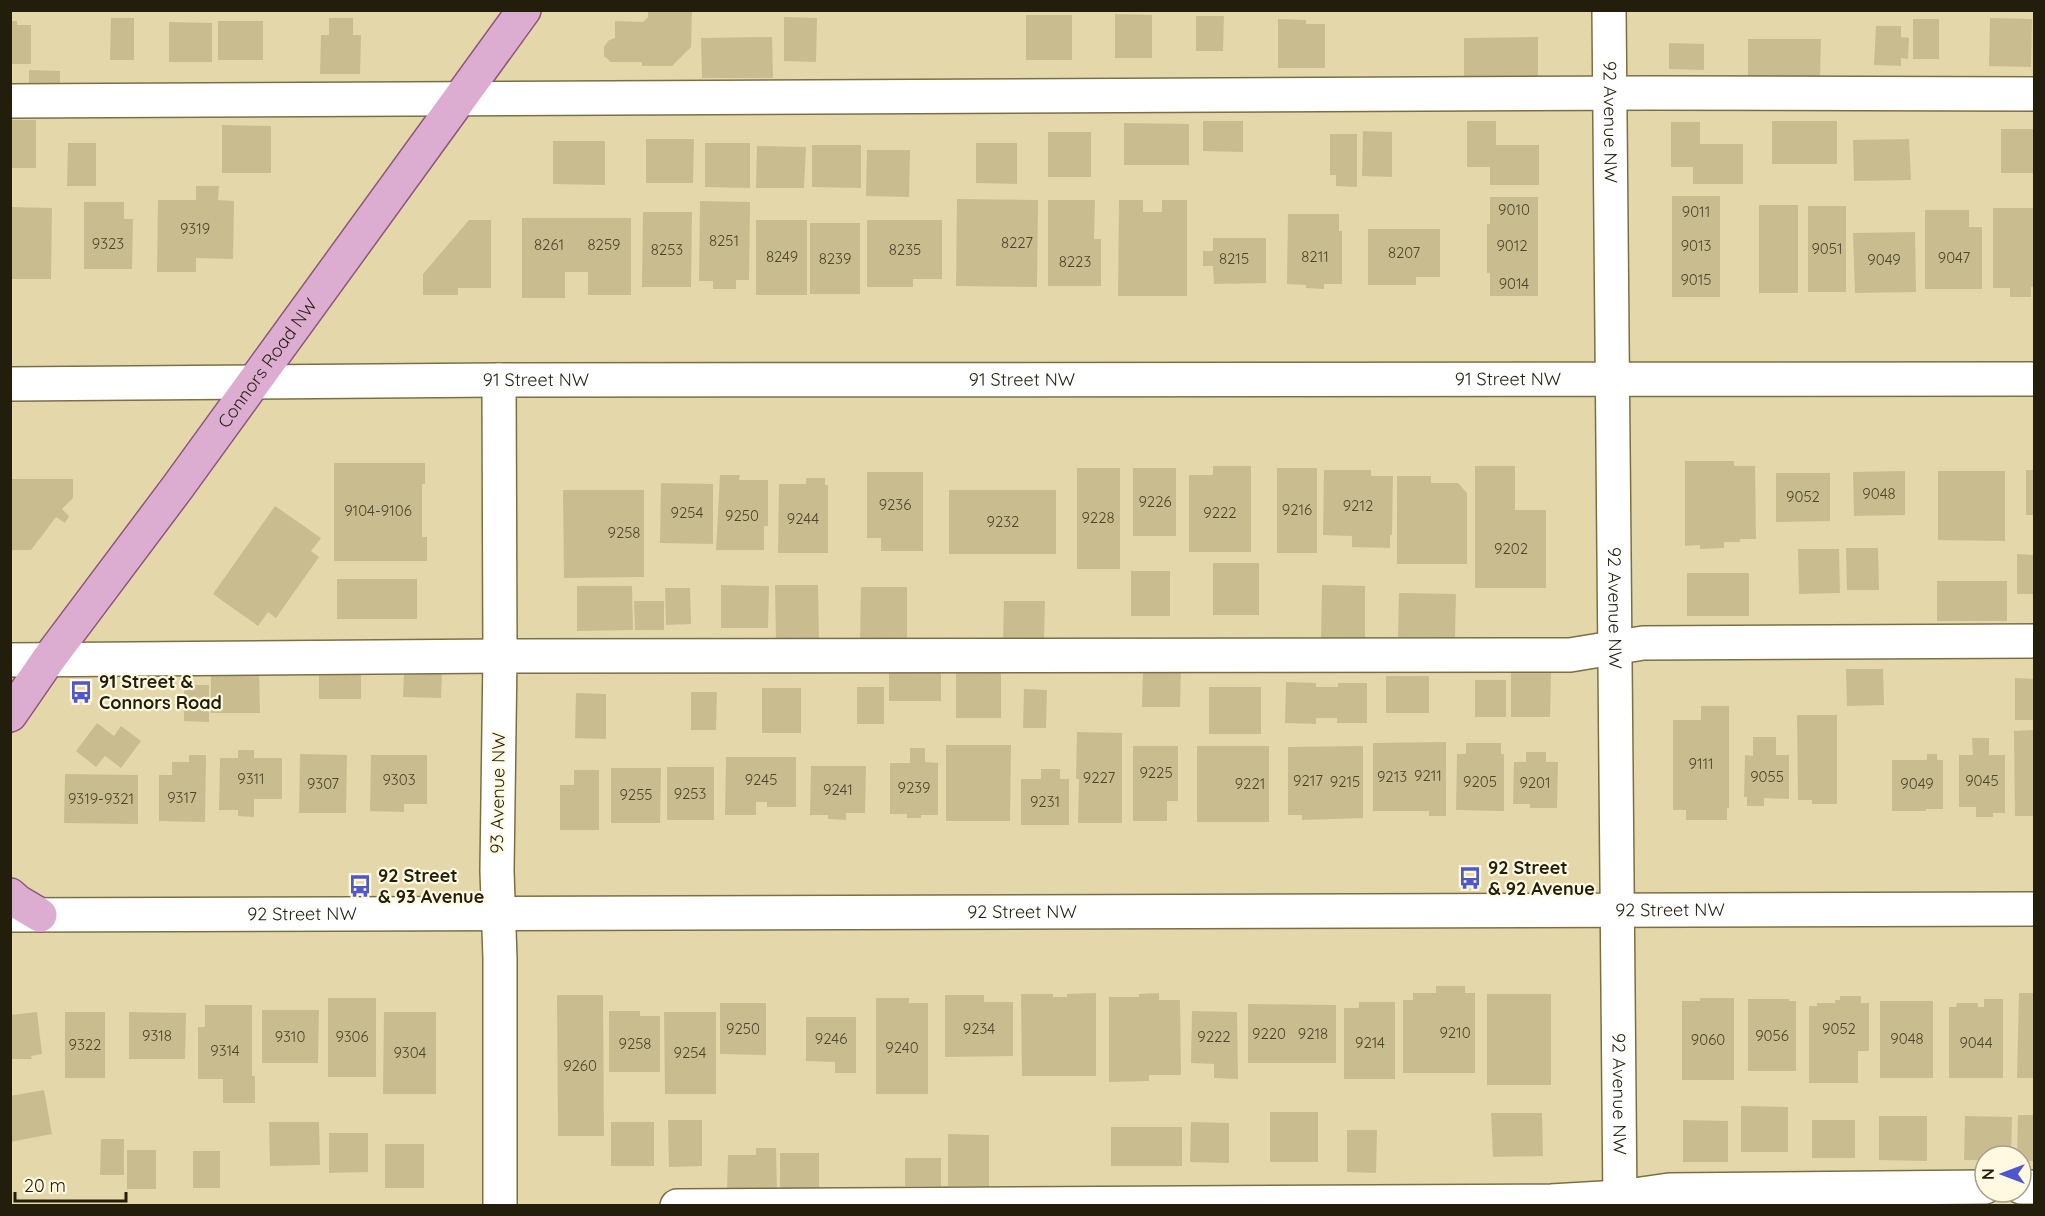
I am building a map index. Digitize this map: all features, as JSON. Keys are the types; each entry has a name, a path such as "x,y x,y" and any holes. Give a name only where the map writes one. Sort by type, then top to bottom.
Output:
{"main road":[{"name":"Connors Road NW","path":"10,715 524,10"},
{"path":"10,895 18,902 25,915"}],"street":[{"name":"92 Avenue NW","path":"1609,10 1620,1201"},
{"path":"10,101 2034,94"},
{"name":"91 Street NW","path":"10,384 499,380 2034,379"},
{"name":"93 Avenue NW","path":"499,380 500,656 497,871 500,1206"},
{"path":"10,660 500,656 1570,655 1643,643 2034,641"},
{"name":"92 Street NW","path":"25,915 2034,909"},
{"path":"678,1206 1620,1201 1669,1190 1973,1187"}],"building":[{"path":"648,10 692,11 691,47 672,66 642,66 642,62 611,62 604,56 604,47 609,40 615,38 615,21 643,22 648,17"},
{"path":"1115,14 1152,15 1152,58 1115,58"},
{"path":"1026,15 1072,15 1072,60 1026,60"},
{"path":"1196,16 1224,16 1223,51 1196,51"},
{"path":"784,17 817,18 816,62 784,61"},
{"path":"111,18 134,18 134,60 110,60"},
{"path":"329,18 353,18 353,35 361,35 360,74 320,74 321,35 329,35"},
{"path":"1990,18 2032,19 2031,67 1989,66"},
{"path":"1278,19 1306,20 1306,24 1325,24 1325,68 1278,68"},
{"path":"1913,19 1939,19 1939,59 1913,59"},
{"path":"10,21 17,21 17,25 31,25 31,64 10,64"},
{"path":"218,21 263,21 263,60 218,60"},
{"path":"169,22 212,23 212,62 169,62"},
{"path":"1876,26 1901,26 1901,37 1909,38 1908,59 1901,58 1901,66 1874,65"},
{"path":"772,37 773,78 702,78 701,38"},
{"path":"1538,37 1538,79 1464,80 1464,38"},
{"path":"1748,39 1821,39 1820,76 1748,76"},
{"path":"1669,43 1704,44 1704,70 1669,69"},
{"path":"29,70 60,71 60,89 29,89"},
{"path":"10,120 36,120 36,168 10,168"},
{"path":"1203,121 1243,121 1243,152 1203,151"},
{"path":"1467,121 1496,121 1496,145 1539,145 1539,185 1490,185 1490,167 1467,167"},
{"path":"1772,121 1837,121 1837,164 1772,164"},
{"path":"1671,122 1700,122 1700,144 1743,144 1743,184 1693,184 1693,167 1671,167"},
{"path":"1124,123 1189,124 1189,165 1124,165"},
{"path":"222,125 271,126 271,173 222,173"},
{"path":"2001,129 2034,129 2034,173 2001,173"},
{"path":"1363,131 1392,132 1392,177 1362,176"},
{"path":"1048,132 1091,132 1091,177 1048,177"},
{"path":"1330,134 1357,134 1357,187 1336,186 1336,175 1330,175"},
{"path":"646,139 694,139 693,183 646,183"},
{"path":"1909,139 1911,180 1854,181 1853,140"},
{"path":"553,141 605,141 605,185 553,184"},
{"path":"68,143 96,143 96,186 67,186"},
{"path":"705,143 750,143 750,188 705,187"},
{"path":"976,143 1017,143 1017,184 976,183"},
{"path":"812,145 861,145 861,188 812,187"},
{"path":"757,146 806,147 804,188 756,188"},
{"path":"867,150 910,150 909,197 866,196"},
{"path":"196,186 219,186 218,200 234,201 233,259 196,258 196,272 157,272 158,200 196,200"},
{"path":"1672,196 1720,196 1720,297 1672,297"},
{"path":"1490,197 1538,197 1538,296 1490,296 1490,273 1487,273 1487,224 1490,224"},
{"path":"957,199 1038,200 1037,287 956,286"},
{"path":"1048,200 1095,200 1094,239 1101,239 1101,286 1048,286"},
{"path":"1119,200 1143,200 1143,212 1162,212 1162,200 1187,200 1187,296 1118,296"},
{"path":"700,201 750,202 749,280 736,280 736,289 713,289 713,281 699,281"},
{"path":"84,202 124,202 124,219 133,219 132,269 84,269"},
{"path":"1759,205 1798,205 1798,293 1759,293"},
{"path":"1808,206 1846,206 1846,292 1808,292"},
{"path":"10,207 52,208 51,279 10,279"},
{"path":"1993,208 2034,208 2034,287 2031,287 2031,297 2010,297 2010,288 1993,288"},
{"path":"1925,210 1969,210 1969,227 1982,227 1982,289 1925,289"},
{"path":"643,212 692,212 691,287 642,287"},
{"path":"1288,214 1339,214 1339,231 1342,231 1342,284 1324,284 1324,289 1287,284"},
{"path":"522,218 631,218 631,295 588,295 588,272 565,272 565,298 522,298"},
{"path":"469,220 491,220 491,288 458,288 458,295 423,295 423,274"},
{"path":"756,220 807,220 807,295 756,295"},
{"path":"867,220 942,220 942,279 913,279 913,287 867,287"},
{"path":"810,223 860,223 860,294 810,294"},
{"path":"1368,229 1440,229 1440,277 1416,277 1416,285 1368,285"},
{"path":"1915,232 1916,292 1855,293 1853,233"},
{"path":"1213,238 1266,238 1266,283 1214,284 1213,266 1203,266 1203,251 1213,251"},
{"path":"1685,461 1734,461 1734,466 1755,466 1756,539 1724,542 1724,548 1700,549 1700,545 1685,546"},
{"path":"334,463 425,463 425,484 422,484 422,537 427,537 427,561 334,561"},
{"path":"1213,466 1251,466 1251,552 1189,552 1189,475 1213,475"},
{"path":"1475,466 1515,466 1515,510 1546,510 1546,588 1475,588"},
{"path":"1077,468 1120,468 1120,569 1077,569"},
{"path":"1133,468 1176,468 1176,536 1133,536"},
{"path":"1277,468 1317,468 1317,553 1277,553"},
{"path":"1324,470 1371,470 1371,476 1393,476 1390,548 1352,547 1352,536 1323,535"},
{"path":"2026,470 2034,470 2034,515 2026,515"},
{"path":"1905,471 1905,515 1854,516 1853,472"},
{"path":"1938,471 2005,471 2005,541 1938,540"},
{"path":"867,472 923,472 923,551 881,551 881,538 867,538"},
{"path":"1776,473 1830,473 1830,521 1776,522"},
{"path":"720,475 740,475 739,480 768,480 768,526 764,526 764,550 716,550"},
{"path":"1397,476 1431,476 1431,483 1458,483 1467,493 1467,564 1397,564"},
{"path":"806,478 825,478 825,485 828,485 828,553 778,553 779,484 806,484"},
{"path":"10,479 73,479 73,498 62,509 69,516 65,523 56,517 31,550 10,550"},
{"path":"661,483 713,484 713,544 660,543"},
{"path":"563,490 644,490 644,577 564,578"},
{"path":"949,490 1056,490 1056,554 949,554"},
{"path":"275,506 321,538 311,551 319,557 276,618 268,612 258,626 213,594"},
{"path":"1846,548 1878,548 1879,590 1847,590"},
{"path":"1798,549 1839,549 1840,593 1799,594"},
{"path":"2017,554 2034,555 2034,594 2017,594"},
{"path":"1213,563 1259,563 1259,615 1213,615"},
{"path":"1131,571 1170,571 1170,616 1131,616"},
{"path":"1687,573 1749,573 1749,616 1687,616"},
{"path":"337,579 417,579 417,619 337,619"},
{"path":"1937,581 2007,581 2007,621 1937,621"},
{"path":"721,585 769,586 768,628 721,628"},
{"path":"775,585 818,585 819,641 776,641"},
{"path":"1322,585 1365,586 1365,642 1321,642"},
{"path":"577,586 632,586 633,630 577,631"},
{"path":"861,587 907,587 907,641 860,640"},
{"path":"665,588 690,588 691,624 666,625"},
{"path":"1399,593 1456,594 1455,637 1398,637"},
{"path":"634,601 664,601 664,630 635,630"},
{"path":"1004,601 1045,601 1044,641 1003,641"},
{"path":"1143,667 1181,668 1180,707 1142,707"},
{"path":"889,668 941,669 941,701 889,701"},
{"path":"1846,669 1883,669 1884,705 1847,706"},
{"path":"211,670 259,670 260,713 211,713"},
{"path":"956,670 1001,671 1001,718 956,718"},
{"path":"361,671 361,699 319,699 319,672"},
{"path":"404,672 442,672 441,698 403,697"},
{"path":"1511,673 1551,673 1550,717 1511,717"},
{"path":"1386,676 1429,676 1429,713 1386,713"},
{"path":"2015,678 2034,679 2034,720 2015,720"},
{"path":"1475,680 1506,680 1506,717 1475,717"},
{"path":"1286,682 1316,683 1316,687 1338,687 1338,683 1367,683 1367,723 1337,723 1337,718 1316,718 1316,724 1285,723"},
{"path":"184,685 209,685 209,722 184,721"},
{"path":"857,687 884,687 884,724 857,724"},
{"path":"1209,687 1261,687 1261,734 1209,734"},
{"path":"762,688 801,688 801,733 762,733"},
{"path":"1024,689 1047,690 1046,728 1023,728"},
{"path":"691,692 717,692 716,730 691,730"},
{"path":"576,693 606,694 606,739 575,738"},
{"path":"1701,706 1729,706 1727,820 1686,820 1686,810 1673,810 1673,720 1701,720"},
{"path":"1797,715 1837,715 1837,804 1812,804 1812,800 1798,800"},
{"path":"97,723 114,736 121,726 141,741 121,768 105,756 96,767 76,751"},
{"path":"2034,730 2034,816 2015,816 2014,731"},
{"path":"1077,732 1122,733 1122,823 1078,823"},
{"path":"1753,737 1776,737 1776,755 1789,755 1789,799 1764,798 1764,806 1747,806 1747,797 1744,797 1745,755 1753,756"},
{"path":"1972,738 1989,738 1989,755 2005,755 2005,813 1993,813 1993,817 1976,817 1976,807 1959,807 1959,755 1973,755"},
{"path":"1446,742 1446,816 1429,816 1429,811 1373,811 1373,743"},
{"path":"1466,743 1501,743 1501,754 1504,754 1504,811 1456,810 1457,754 1466,754"},
{"path":"946,745 1011,745 1010,821 946,821"},
{"path":"1133,746 1178,746 1178,801 1167,801 1167,821 1133,821"},
{"path":"1197,746 1269,746 1269,822 1197,822"},
{"path":"1363,746 1363,818 1302,820 1302,815 1288,815 1288,747"},
{"path":"910,748 925,748 925,762 938,763 938,815 907,818 907,814 890,814 890,763 910,763"},
{"path":"238,750 254,750 254,758 282,758 282,799 254,799 254,817 238,816 238,810 219,810 220,758 238,758"},
{"path":"1526,752 1546,752 1546,762 1558,762 1557,808 1530,808 1530,804 1513,804 1514,762 1526,762"},
{"path":"300,754 347,755 346,813 299,813"},
{"path":"1927,754 1937,754 1937,760 1943,760 1943,809 1892,811 1892,760 1927,760"},
{"path":"189,755 206,755 205,822 159,821 159,775 172,775 172,762 189,762"},
{"path":"371,755 427,755 427,804 404,804 404,812 370,811"},
{"path":"726,757 796,757 796,807 767,807 767,802 756,802 756,815 725,815"},
{"path":"811,766 866,766 865,813 846,813 846,820 828,819 828,815 810,815"},
{"path":"667,767 714,767 714,820 667,820"},
{"path":"611,768 661,768 660,823 611,823"},
{"path":"1041,769 1060,769 1060,779 1069,779 1069,825 1021,825 1021,779 1041,779"},
{"path":"574,770 599,770 599,830 560,830 560,785 574,785"},
{"path":"65,774 138,775 138,824 64,823"},
{"path":"1436,986 1465,986 1465,993 1475,993 1475,1073 1403,1073 1403,1000 1413,1000 1413,993 1436,993"},
{"path":"1096,993 1096,1076 1022,1076 1021,994 1053,994 1053,997 1067,997 1067,994"},
{"path":"1159,993 1159,1000 1180,1000 1181,1075 1149,1075 1149,1081 1109,1082 1109,997 1139,997 1139,994"},
{"path":"2019,993 2034,993 2034,1078 2017,1078"},
{"path":"1487,994 1551,994 1551,1085 1487,1085"},
{"path":"557,995 603,995 604,1136 558,1136"},
{"path":"945,995 984,995 984,1002 1013,1002 1013,1056 945,1057"},
{"path":"1840,996 1861,996 1861,1003 1869,1003 1869,1051 1858,1051 1858,1083 1809,1083 1809,1006 1817,1006 1817,1003 1835,1003 1835,1000 1840,1000"},
{"path":"328,998 376,998 376,1077 328,1077"},
{"path":"876,998 909,998 909,1003 928,1003 928,1094 876,1094"},
{"path":"1700,998 1734,998 1734,1080 1682,1080 1682,1001 1700,1001"},
{"path":"1748,999 1796,1001 1796,1071 1748,1071"},
{"path":"1984,999 2003,999 2003,1078 1949,1078 1949,1007 1956,1007 1957,1003 1978,1003 1978,1007 1984,1007"},
{"path":"1880,1001 1933,1001 1933,1078 1880,1078"},
{"path":"1359,1002 1395,1002 1395,1079 1344,1079 1344,1008 1359,1008"},
{"path":"720,1003 766,1003 766,1055 720,1054"},
{"path":"1248,1004 1336,1005 1336,1063 1248,1063"},
{"path":"205,1005 252,1005 252,1076 255,1076 255,1103 223,1103 223,1079 198,1079 198,1027 205,1027"},
{"path":"262,1010 319,1010 318,1063 262,1063"},
{"path":"609,1011 640,1011 640,1016 660,1016 660,1072 609,1072"},
{"path":"1192,1011 1237,1012 1238,1079 1214,1078 1214,1064 1191,1063"},
{"path":"37,1012 42,1054 31,1056 32,1059 10,1059 10,1015"},
{"path":"65,1012 105,1012 105,1078 65,1078"},
{"path":"129,1012 186,1013 185,1059 129,1059"},
{"path":"384,1012 436,1012 436,1094 383,1094"},
{"path":"664,1012 716,1012 716,1094 665,1094"},
{"path":"806,1017 856,1017 856,1073 835,1073 835,1062 806,1061"},
{"path":"44,1090 52,1134 10,1142 10,1096"},
{"path":"1741,1106 1788,1107 1788,1152 1741,1152"},
{"path":"1270,1112 1318,1112 1318,1162 1270,1162"},
{"path":"1491,1113 1542,1113 1543,1156 1493,1157"},
{"path":"2018,1115 2034,1115 2034,1161 2033,1144 2017,1144"},
{"path":"1879,1116 1927,1116 1927,1161 1879,1160"},
{"path":"1965,1116 2012,1117 2011,1144 1973,1144 1973,1160 1964,1160"},
{"path":"668,1120 702,1120 702,1166 669,1167"},
{"path":"1683,1120 1728,1121 1728,1162 1683,1162"},
{"path":"1812,1120 1855,1120 1855,1158 1812,1158"},
{"path":"269,1122 319,1122 320,1165 270,1166"},
{"path":"611,1122 654,1122 654,1166 611,1166"},
{"path":"1191,1122 1229,1123 1229,1163 1190,1162"},
{"path":"1111,1127 1182,1127 1182,1166 1111,1166"},
{"path":"1347,1130 1377,1130 1376,1173 1347,1172"},
{"path":"329,1133 368,1133 368,1172 329,1173"},
{"path":"948,1134 989,1135 989,1186 948,1186"},
{"path":"101,1139 124,1139 124,1175 100,1175"},
{"path":"385,1144 424,1144 424,1188 385,1188"},
{"path":"756,1148 776,1148 777,1191 727,1190 728,1155 756,1155"},
{"path":"127,1150 156,1150 156,1189 127,1189"},
{"path":"193,1151 220,1151 220,1188 193,1188"},
{"path":"780,1153 819,1153 819,1193 780,1192"},
{"path":"905,1158 941,1158 941,1186 905,1186"}],"place":[{"name":"91 Street & Connors Road","path":"81,692"},
{"name":"92 Street & 92 Avenue","path":"1470,878"},
{"name":"92 Street & 93 Avenue","path":"360,886"}]}
